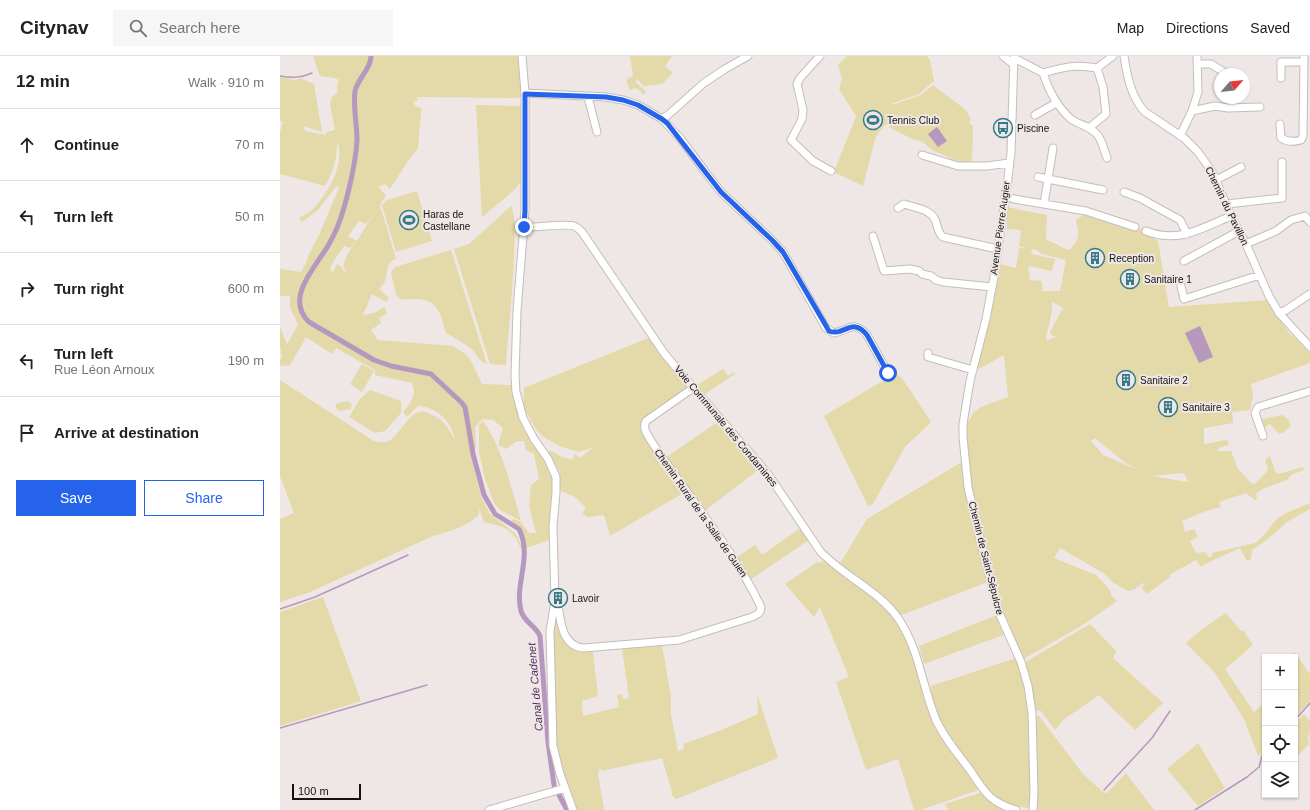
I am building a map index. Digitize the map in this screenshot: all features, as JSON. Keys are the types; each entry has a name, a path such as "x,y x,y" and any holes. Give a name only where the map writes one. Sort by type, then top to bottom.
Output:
{"street":[{"path":"522,56 525,94 525,195 516,329 516,392 523,418 534,439 548,459 556,477 553,531 555,602 550,631 553,746 573,810"},
{"path":"662,119 668,116 704,83 748,56"},
{"path":"820,56 800,78 797,84 803,110 802,119 790,140 813,161 831,171"},
{"path":"1003,56 1014,59 1043,73 1064,67 1081,65 1097,68 1113,56"},
{"name":"Chemin du Pavillon","path":"1124,56 1129,82 1140,107 1180,136 1198,152 1213,173 1231,216 1246,244 1269,296 1279,313 1310,347"},
{"path":"1180,136 1192,111 1198,92 1197,56"},
{"name":"Avenue Pierre Augier","path":"967,398 986,319 998,250 1010,163 1014,59"},
{"path":"1280,124 1281,138 1286,141 1301,140 1303,136 1304,59 1281,59 1282,78"},
{"path":"1197,64 1211,64 1217,68"},
{"path":"1089,128 1106,114 1103,87 1097,68"},
{"path":"1043,73 1056,103 1072,120 1096,132 1100,137 1107,158"},
{"path":"525,94 606,97 623,100 638,105 662,119 680,138 721,192 783,252 826,328 834,333 850,327 859,327 864,330 888,373"},
{"path":"588,97 597,132"},
{"path":"1035,115 1056,103"},
{"path":"1192,111 1215,106 1228,108 1260,107"},
{"path":"1044,204 1053,148"},
{"path":"922,155 958,166 987,166 1010,163"},
{"path":"1227,204 1282,198 1282,162"},
{"path":"1216,180 1241,167"},
{"path":"1038,177 1103,190"},
{"path":"1124,192 1140,198 1180,220 1186,234"},
{"path":"1005,196 1014,199 1086,211 1135,227"},
{"path":"898,208 904,204 932,214 936,220 939,234 943,237 998,250"},
{"path":"1146,231 1164,236 1180,236 1231,216"},
{"path":"1246,244 1276,231 1291,220 1305,216 1310,222"},
{"name":"Voie Communale des Condamines","path":"524,227 568,225 579,228 664,352 693,388 768,474 820,551 829,561 878,597 897,617 913,646 931,706 944,734 987,794 1000,805 1016,810"},
{"path":"1184,261 1239,231"},
{"path":"873,236 884,271 910,269 919,270 922,274 931,276 936,280 943,282 992,287"},
{"path":"1180,286 1184,299 1260,275"},
{"path":"1279,313 1310,294"},
{"path":"928,353 928,357 973,370"},
{"name":"Chemin Rural de la Salle de Guien","path":"555,602 558,603 560,622 569,640 575,646 584,648 679,640 752,618 761,611 762,607 724,543 699,510 657,449 646,432 644,426 646,420 693,388"},
{"path":"1263,436 1255,413 1258,407 1310,391"},
{"name":"Chemin de Saint-Sépulcre","path":"967,398 963,424 964,453 968,487 1000,615 1021,662 1028,686 1032,713 1033,810"},
{"path":"489,810 565,788"}],"shaded area":[{"path":"313,56 518,56 521,97 417,97 417,101 414,101 415,106 422,108 418,148 390,189 385,184 378,187 386,195 380,205 396,259 388,265 385,281 379,289 389,298 386,302 372,294 363,315 374,313 384,307 387,313 379,318 381,323 371,330 378,340 453,346 467,355 482,384 511,385 523,429 544,457 552,474 553,503 549,540 526,548 522,533 518,526 511,521 513,519 521,522 529,533 536,533 529,506 531,485 539,479 534,454 526,450 524,441 517,441 506,449 498,445 503,428 493,420 483,419 475,427 476,446 472,460 481,496 490,514 515,533 523,548 521,549 515,537 503,527 484,522 479,509 479,514 464,525 433,536 310,592 280,602 280,519 294,513 280,476 280,380 374,441 389,441 413,415 419,412 425,412 439,419 455,439 447,421 437,412 418,406 407,417 403,412 412,399 414,392 412,383 375,375 375,370 336,348 332,354 306,337 290,365 280,366 280,359 282,358 280,327 287,344 298,325 290,307 290,296 280,296 280,269 301,272 306,263 339,188 337,186 319,209 302,222 299,218 313,209 330,186 337,169 339,152 337,143 334,165 325,186 280,174 280,132 283,122 280,121 280,77 296,80 300,78 314,84 322,132 303,126 305,131 325,135 327,132 335,130 330,104 331,98 338,92 337,85 339,80 320,76","holes":["374,213 357,241 348,236 359,221 366,224","356,241 347,255 343,266 348,274 354,279 343,270 342,267 337,264 333,272 330,270 333,262 344,246 350,248"]},
{"path":"630,56 672,56 665,66 673,73 662,84 644,86 638,80 635,81 646,92 644,95 636,88 630,90 626,80 633,76"},
{"path":"847,56 927,56 930,60 934,81 919,94 894,103 892,102 892,105 921,95 933,85 966,110 971,120 969,123 973,126 972,162 962,163 932,150 923,142 914,140 889,127 890,124 885,125 876,136 863,186 834,172 856,116 839,89 842,79 838,65"},
{"path":"476,105 521,106 521,182 512,192 482,217"},
{"path":"937,127 947,141 938,147 928,134"},
{"path":"417,191 432,241 396,252 382,205 387,200"},
{"path":"511,206 514,215 515,233 513,281 506,365 490,364 454,249 469,244"},
{"path":"1006,207 1047,215 1046,240 1069,250 1076,242 1078,236 1076,220 1085,214 1138,226 1143,232 1158,241 1169,307 1268,300 1288,332 1310,352 1310,363 1251,384 1253,396 1250,410 1232,412 1233,423 1204,428 1204,444 1227,440 1229,445 1218,448 1218,451 1231,451 1238,469 1252,484 1256,483 1268,470 1265,460 1270,456 1275,471 1278,474 1303,467 1304,470 1291,475 1287,480 1262,489 1256,494 1257,499 1255,500 1246,493 1219,502 1221,507 1206,511 1182,521 1185,532 1194,529 1198,537 1190,541 1196,553 1205,552 1209,557 1212,557 1212,553 1255,543 1277,519 1284,514 1310,503 1310,509 1287,522 1263,543 1252,550 1251,559 1247,561 1240,548 1201,567 1196,560 1171,574 1170,577 1147,594 1142,589 1145,582 1133,590 1128,591 1112,582 1105,574 1060,548 1054,558 1096,575 1111,591 1111,595 1117,601 1084,624 1024,659 1021,657 1002,613 976,513 967,463 965,428 973,413 981,407 1008,397 1004,355 979,369 977,364 986,335 1000,264 1016,268 1019,248 1027,248 1019,246 1021,230 1007,229","holes":["1032,249 1037,250 1042,254 1066,260 1060,291 1042,291 1042,281 1029,280 1029,266 1052,271 1055,259 1031,254","1052,302 1063,308 1050,332 1052,336 1057,336 1046,341","1095,438 1127,464 1138,470 1103,455 1091,441","1184,473 1188,482 1151,476"]},
{"path":"451,250 487,364 481,361 468,347 446,333 438,310 434,305 424,300 400,299 396,295 391,272 395,267"},
{"path":"1200,326 1213,357 1199,363 1185,333"},
{"path":"651,337 689,386 688,389 640,423 645,433 685,492 610,536 604,515 588,517 582,514 586,508 575,497 559,490 560,472 548,454 550,450 560,456 572,460 575,454 580,458 594,447 579,452 562,447 545,438 537,431 523,407 524,388"},
{"path":"362,364 374,371 362,392 350,384"},
{"path":"723,369 728,376 734,372 735,374 705,394 697,385"},
{"path":"896,373 902,378 931,422 905,447 873,504 868,506 824,416"},
{"path":"370,390 401,401 401,413 385,431 375,433 349,417 360,399"},
{"path":"348,401 352,404 351,409 339,411 336,408 338,403"},
{"path":"1282,415 1288,419 1291,426 1284,432 1279,434 1270,424 1262,429 1259,420"},
{"path":"483,421 490,431 501,456 521,521 500,510 494,503 485,479 479,452 479,425"},
{"path":"719,421 761,468 703,512 665,458"},
{"path":"960,463 963,463 988,582 899,616 839,565 867,519"},
{"path":"802,527 809,540 750,580 736,558 755,545 762,555"},
{"path":"825,561 871,595 889,611 903,630 911,648 934,722 981,789 921,810 914,810 898,759 866,770 836,682 849,677 820,607 814,617 785,584 816,563"},
{"path":"323,597 361,701 280,726 280,612"},
{"path":"557,609 567,642 592,649 593,653 598,696 582,701 583,716 619,707 617,695 622,694 623,699 629,698 622,649 662,644 671,698 671,714 678,751 684,749 683,744 719,731 758,714 757,694 778,758 676,799 671,794 672,792 662,758 601,771 600,767 598,774 604,810 576,810 566,784 556,746 552,633"},
{"path":"1226,613 1241,631 1243,630 1253,645 1225,669 1254,712 1262,705 1262,753 1258,756 1244,719 1215,673 1186,643 1202,629"},
{"path":"997,615 1006,634 924,664 919,646"},
{"path":"1090,624 1116,651 1113,658 1163,703 1135,730 1099,695 1063,720 1055,730 1041,711 1035,710 1032,688 1024,663"},
{"path":"1016,658 1022,675 1030,713 1031,804 1028,808 1006,805 991,796 945,733 931,698 931,686"},
{"path":"1298,658 1310,674 1310,701 1298,714"},
{"path":"1304,714 1310,721 1310,734 1308,736 1309,744 1298,756 1298,726 1298,720"},
{"path":"1036,716 1039,716 1083,774 1103,792 1107,793 1126,773 1154,810 1037,810 1035,799 1037,787"},
{"path":"1198,743 1225,788 1198,806 1167,769"},
{"path":"983,792 1009,810 948,810 945,804"}],"waterway":[{"name":"Canal de Cadenet","path":"371,56 369,65 355,91 354,103 357,140 353,172 344,208 331,241 307,277 300,295 300,305 309,322 374,360 391,366 431,374 465,407 473,454 484,495 495,514 519,529 523,539 524,560 519,601 523,615 536,629 540,636 548,742 554,785"},
{"path":"280,76 296,77 312,73"},
{"path":"280,609 315,597 408,555"},
{"path":"280,728 427,685"},
{"path":"1298,717 1310,703"},
{"path":"1104,790 1152,738 1170,711"},
{"path":"1195,810 1247,777 1259,767 1262,756"},
{"name":"Canal de Cadenet","path":"559,795 567,810"}],"place":[{"name":"Tennis Club","path":"873,120"},
{"name":"Piscine","path":"1003,128"},
{"name":"Haras de Castellane","path":"409,220"},
{"name":"Reception","path":"1095,258"},
{"name":"Sanitaire 1","path":"1130,279"},
{"name":"Sanitaire 2","path":"1126,380"},
{"name":"Sanitaire 3","path":"1168,407"},
{"name":"Lavoir","path":"558,598"}],"route":[{"path":"524,227 526,156 525,94 606,97 623,100 638,105 667,123 721,192 760,228 783,252 826,328 834,333 838,333 850,327 859,327 864,330 888,373"}]}
